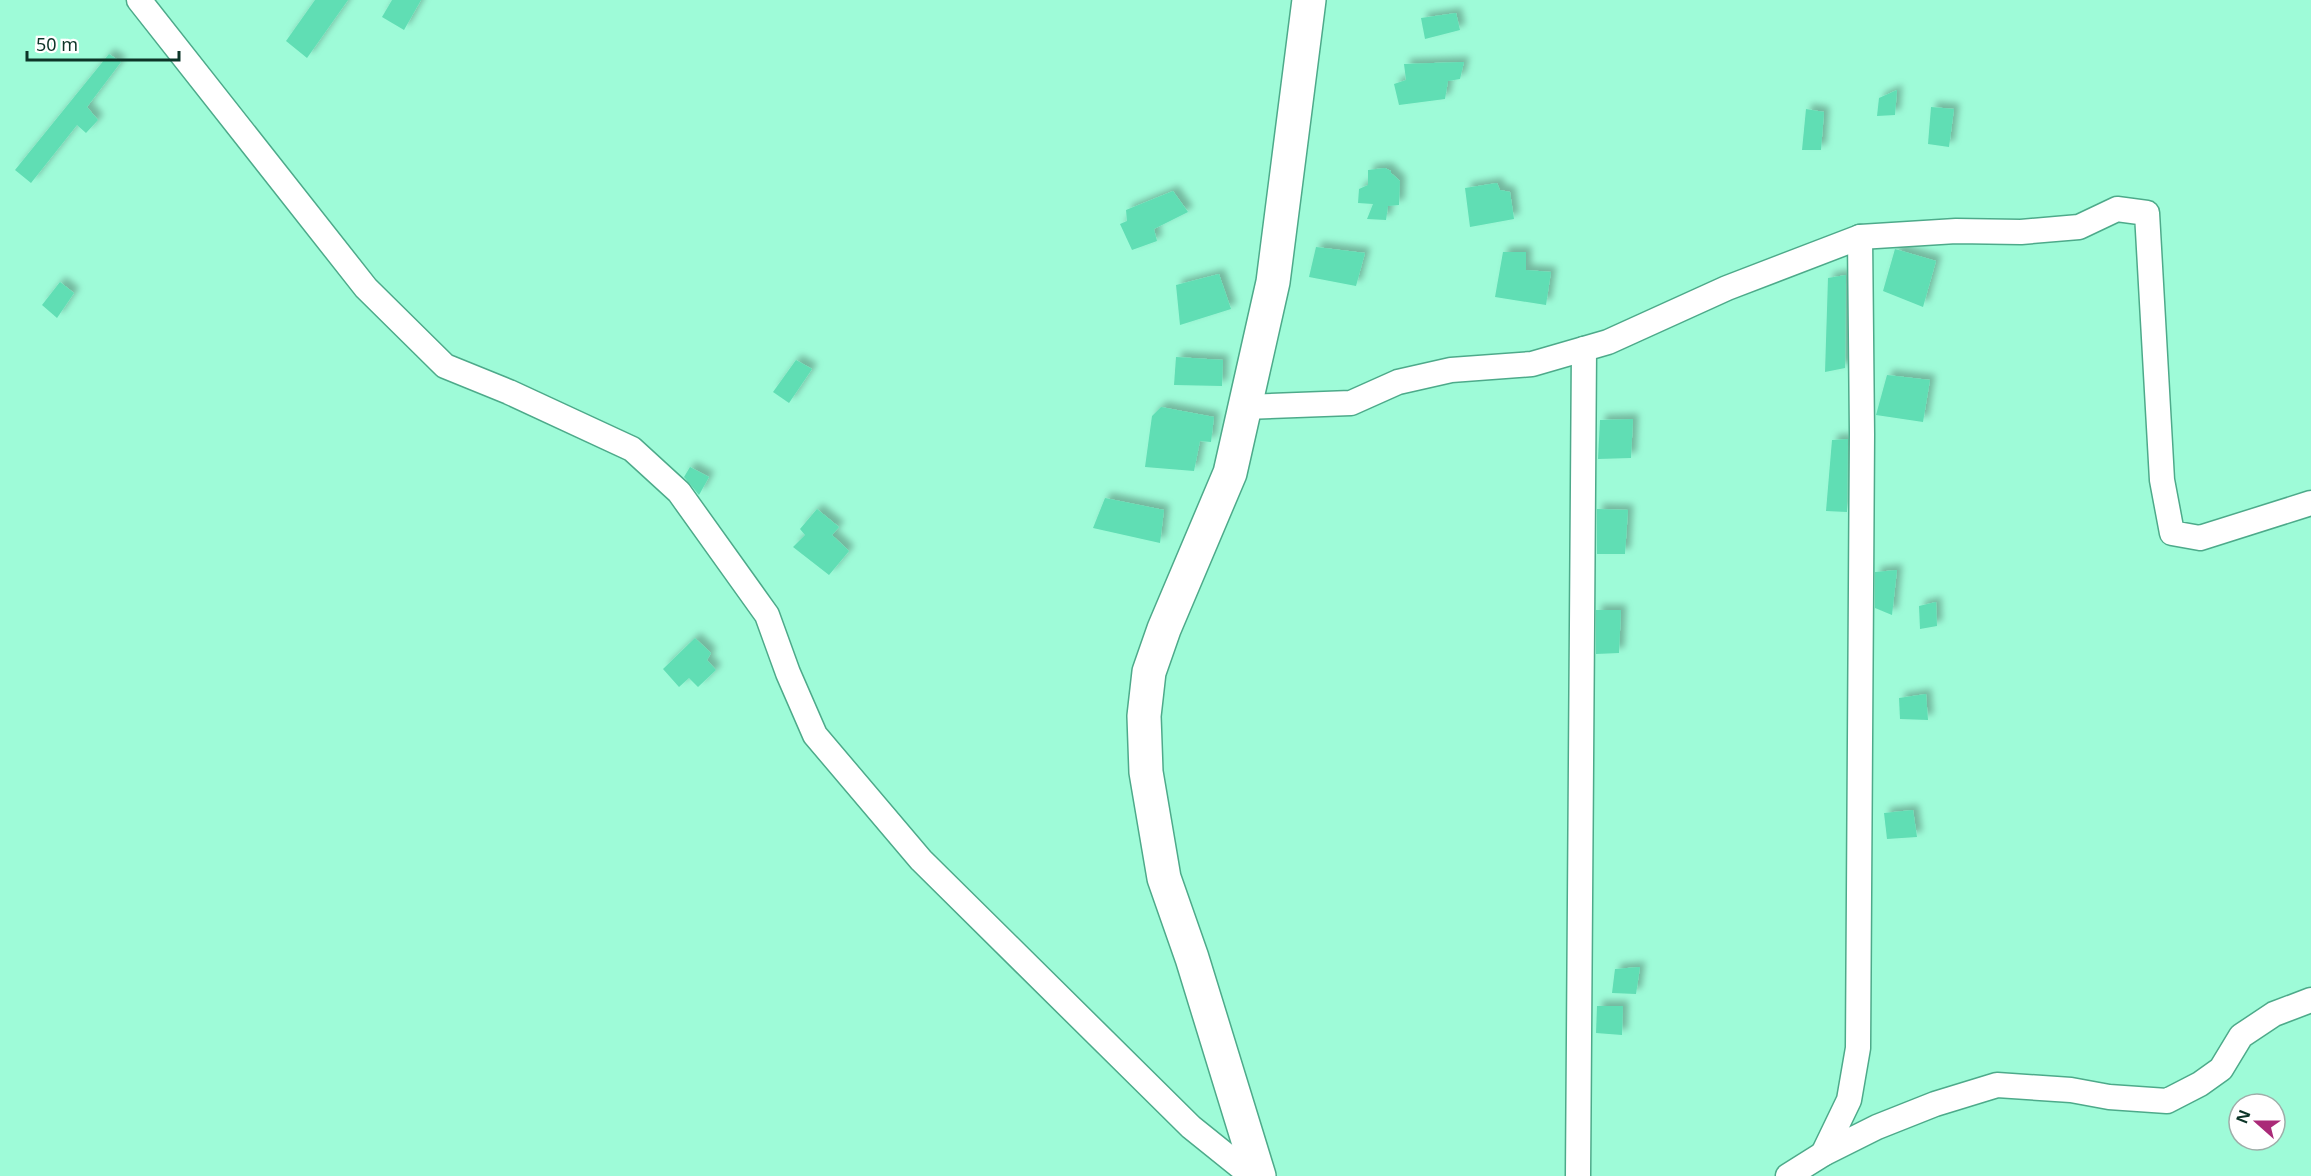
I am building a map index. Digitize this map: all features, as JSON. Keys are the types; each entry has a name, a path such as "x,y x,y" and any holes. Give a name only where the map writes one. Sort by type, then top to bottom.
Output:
{"main road":[{"path":"1259,1176 1192,958 1164,878 1146,772 1144,716 1149,672 1164,629 1230,473 1273,282 1309,0"}],"street":[{"path":"139,0 366,288 446,366 509,392 632,449 679,492 768,615 788,673 815,735 921,860 1191,1127 1252,1176"},
{"path":"1245,407 1351,403 1398,382 1451,370 1532,364 1608,342 1727,288 1860,237 1956,231 2021,232 2079,227 2117,209 2147,213 2162,480 2172,533 2200,538 2311,503"},
{"path":"1823,1154 1849,1100 1858,1048 1858,767 1862,581 1860,237"},
{"path":"1578,1176 1584,349"},
{"path":"1788,1176 1823,1154 1887,1123 1935,1104 1997,1085 2071,1090 2109,1097 2167,1101 2200,1084 2221,1069 2241,1036 2274,1014 2311,1000"}],"building":[{"path":"315,0 348,0 307,58 286,41"},
{"path":"392,0 421,0 404,30 382,17"},
{"path":"1456,13 1460,30 1425,39 1421,18"},
{"path":"109,54 121,62 87,107 98,120 86,133 77,125 31,183 15,170"},
{"path":"1464,62 1460,79 1448,81 1445,99 1399,105 1394,84 1406,80 1404,64"},
{"path":"1897,90 1895,115 1877,116 1879,98"},
{"path":"1931,107 1954,109 1949,147 1928,144"},
{"path":"1806,109 1824,112 1821,150 1802,150"},
{"path":"1385,168 1400,181 1399,205 1388,206 1386,220 1367,219 1373,204 1358,203 1359,189 1368,185 1368,170"},
{"path":"1497,183 1500,190 1510,192 1514,219 1470,227 1465,188"},
{"path":"1173,191 1188,212 1154,229 1157,241 1132,250 1120,224 1127,221 1126,210"},
{"path":"1316,247 1365,253 1356,286 1309,277"},
{"path":"1895,249 1936,261 1923,307 1883,291"},
{"path":"1503,252 1526,252 1526,270 1551,272 1546,305 1495,297"},
{"path":"1219,274 1231,309 1180,325 1176,285"},
{"path":"1846,275 1845,368 1825,372 1828,278"},
{"path":"60,282 74,293 57,318 42,305"},
{"path":"1176,357 1223,360 1222,386 1174,385"},
{"path":"796,360 812,369 789,403 773,392"},
{"path":"1887,375 1930,380 1923,422 1876,415"},
{"path":"1161,407 1214,417 1211,442 1200,441 1194,471 1145,467 1152,416"},
{"path":"1633,419 1631,458 1598,459 1600,420"},
{"path":"1848,439 1847,512 1826,511 1832,440"},
{"path":"690,467 709,477 699,495 684,477"},
{"path":"1105,498 1164,510 1160,543 1093,528"},
{"path":"817,509 839,527 832,535 849,551 829,575 793,547 805,535 800,529"},
{"path":"1597,509 1628,510 1625,554 1597,554"},
{"path":"1897,570 1892,615 1875,608 1875,572"},
{"path":"1936,602 1937,626 1920,629 1919,606"},
{"path":"1596,610 1621,610 1619,653 1596,654"},
{"path":"695,638 711,653 707,660 716,670 698,687 689,678 679,687 663,669"},
{"path":"1926,694 1928,720 1900,719 1899,698"},
{"path":"1913,810 1917,837 1887,839 1884,813"},
{"path":"1640,967 1636,994 1612,993 1615,969"},
{"path":"1597,1006 1623,1006 1622,1035 1596,1033"}]}
